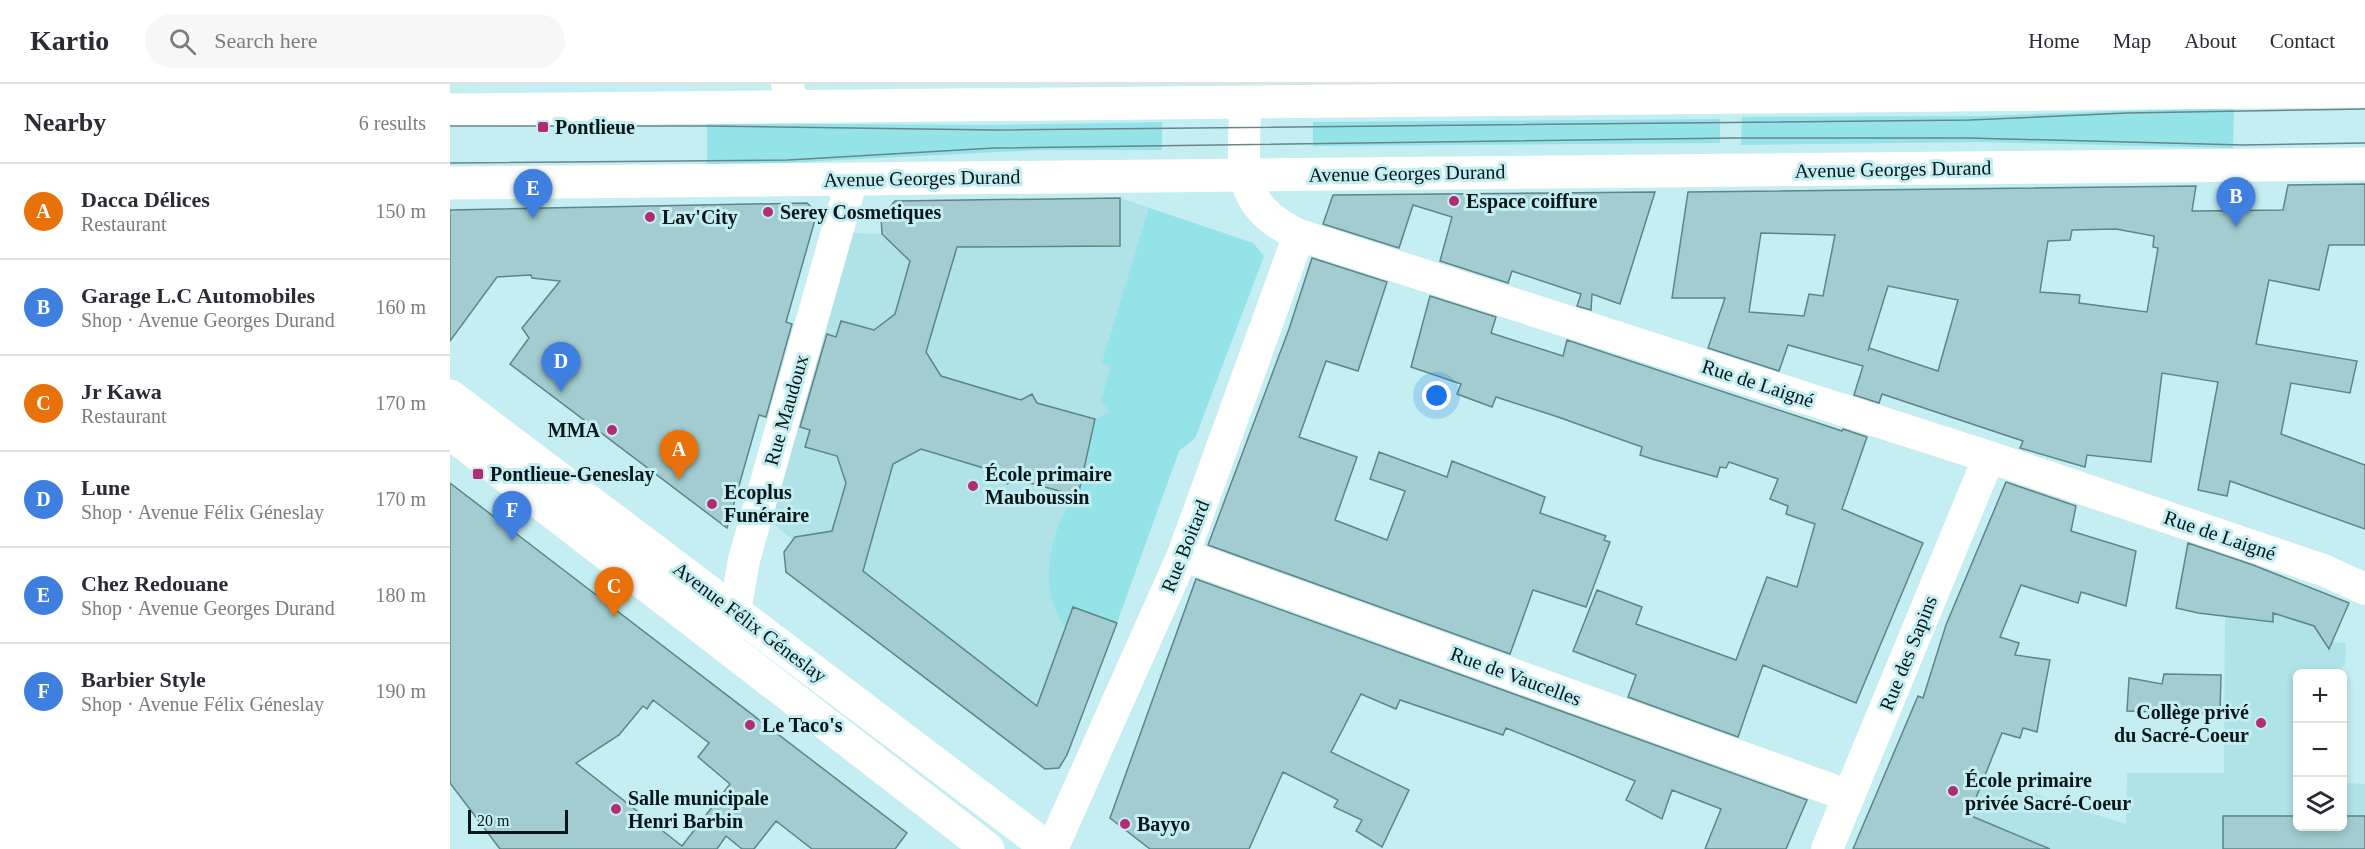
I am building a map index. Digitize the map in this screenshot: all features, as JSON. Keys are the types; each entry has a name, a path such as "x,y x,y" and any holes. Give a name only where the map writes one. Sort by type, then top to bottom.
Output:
{"main road":[{"path":"450,110 790,95 1245,102 1673,91 2365,91"},
{"name":"Avenue Georges Durand","path":"450,183 2365,164"},
{"name":"Avenue Félix Géneslay","path":"450,396 1051,849"},
{"name":"Avenue Félix Géneslay","path":"450,433 988,849"}],"street":[{"name":"Rue de Laigné","path":"1245,102 1245,175 1250,194 1257,207 1278,225 1299,235 1989,458 2323,570 2365,589"},
{"name":"Rue Maudoux","path":"715,637 735,611 744,560 852,179"},
{"name":"Rue Boitard","path":"1051,849 1183,555 1299,235"},
{"name":"Rue des Sapins","path":"1827,849 1989,458"},
{"name":"Rue de Vaucelles","path":"1183,555 1849,796"}],"shaded area":[{"path":"2234,107 2233,148 1979,142 1741,145 1742,117 1982,116"},
{"path":"1720,119 1720,143 1313,146 1313,122"},
{"path":"1162,122 1162,150 1040,150 781,163 707,164 707,123 993,125"},
{"name":"École primaire Mauboussin","path":"1120,198 1253,243 1264,256 1195,438 1179,451 1067,755 1059,768 1045,769 786,572 784,552 793,540 771,522 853,233 881,234 881,217 895,201"},
{"path":"1149,208 1253,243 1264,256 1195,438 1179,451 1117,623 1073,607 1065,628 1057,614 1049,585 1054,539 1066,510 1077,498 1081,489 1095,419 1110,412 1101,401 1111,366 1102,362"},
{"name":"Collège privé du Sacré-Coeur","path":"2304,585 2349,603 2332,642 2346,643 2345,666 2342,666 2342,669 2293,669 2293,831 2347,831 2347,783 2365,784 2365,849 1853,849 1985,775 2074,808 2126,824 2127,773 2224,773 2225,616 2273,622 2273,613 2291,617"}],"building":[{"path":"2365,184 2365,245 2329,245 2319,290 2269,280 2256,344 2357,361 2350,393 2291,383 2281,434 2365,465 2365,529 2230,481 2227,496 2198,490 2218,382 2162,373 2151,462 2087,455 2085,467 2020,448 2023,441 1882,394 1879,403 1854,395 1863,366 1788,345 1779,371 1708,348 1725,298 1672,298 1688,192 2196,186 2192,211 2283,210 2288,185","holes":["2116,229 2154,236 2153,247 2158,248 2147,312 2079,303 2080,295 2040,292 2048,241 2070,240 2072,230","1761,233 1835,235 1823,296 1809,294 1804,316 1749,312","1888,286 1958,300 1938,371 1869,348 1868,351"]},
{"path":"1655,192 1620,304 1592,294 1591,310 1577,306 1581,294 1512,271 1508,283 1440,261 1452,217 1413,205 1399,248 1323,224 1333,195"},
{"path":"1120,198 1120,246 957,247 926,352 941,376 1021,400 1032,394 1037,403 1095,419 1078,496 1015,479 1007,484 1000,473 921,449 893,464 863,571 1037,706 1073,607 1117,623 1067,755 1059,768 1045,769 786,572 784,552 795,537 832,531 846,483 837,456 805,447 810,430 800,427 827,334 836,337 841,321 874,330 895,314 910,261 882,234 881,217 895,201"},
{"path":"807,203 817,213 786,322 792,324 766,417 759,415 727,528 510,364 529,338 522,328 560,281 532,278 531,275 497,277 450,341 450,210"},
{"path":"1312,258 1387,282 1358,371 1326,361 1299,437 1357,457 1335,520 1387,540 1405,491 1370,479 1379,452 1447,477 1452,461 1545,497 1540,513 1606,536 1604,540 1610,542 1586,607 1533,590 1510,654 1208,545 1289,329"},
{"path":"1430,296 1496,317 1491,333 1563,356 1567,340 1842,431 1843,429 1867,437 1842,509 1923,543 1856,703 1763,665 1738,737 1628,697 1636,675 1573,651 1597,590 1642,607 1636,624 1736,660 1767,577 1797,587 1815,524 1786,514 1788,506 1770,499 1778,479 1729,462 1726,468 1720,467 1717,477 1652,459 1640,455 1642,447 1558,417 1496,397 1492,407 1457,394 1461,384 1411,367"},
{"path":"2006,482 2076,506 2071,531 2136,551 2126,606 2081,592 2078,603 2021,585 2000,637 2019,643 2015,655 2050,660 2037,732 2023,728 2020,738 2002,733 1969,815 2050,849 1853,849 1918,696 1923,698 1946,625"},
{"path":"450,483 907,833 895,849 812,849 776,821 754,849 742,849 726,836 717,849 500,849 450,783","holes":["653,700 709,743 698,757 730,784 682,846 576,763 619,735 643,706 647,709"]},
{"path":"2188,543 2253,565 2349,603 2329,649 2314,626 2273,613 2273,622 2198,613 2176,608"},
{"path":"1196,579 1807,800 1786,849 1705,849 1721,809 1672,790 1662,819 1626,800 1635,781 1573,755 1506,728 1503,735 1400,700 1396,709 1361,694 1331,752 1409,790 1382,847 1356,831 1362,820 1334,807 1338,800 1283,772 1249,849 1150,849 1110,818"},
{"path":"2164,674 2221,675 2220,714 2127,711 2129,678 2162,684"},
{"path":"2223,816 2293,816 2293,831 2347,831 2347,816 2365,816 2365,849 2223,849"}],"tram line":[{"path":"450,126 708,126 995,130 1970,120 2127,113 2365,109"},
{"path":"450,163 788,160 994,148 1731,138 1969,138 2243,145 2365,143"}],"place":[{"name":"Pontlieue","path":"543,127"},
{"name":"Espace coiffure","path":"1454,201"},
{"name":"Serey Cosmetiques","path":"768,212"},
{"name":"Lav'City","path":"650,217"},
{"name":"Chez Redouane","path":"533,219"},
{"name":"Garage L.C Automobiles","path":"2236,227"},
{"name":"Lune","path":"561,392"},
{"name":"MMA","path":"612,430"},
{"name":"Pontlieue-Geneslay","path":"478,474"},
{"name":"Dacca Délices","path":"679,480"},
{"name":"École primaire Mauboussin","path":"973,486"},
{"name":"Ecoplus Funéraire","path":"712,504"},
{"name":"Barbier Style","path":"512,541"},
{"name":"Jr Kawa","path":"614,617"},
{"name":"Collège privé du Sacré-Coeur","path":"2261,723"},
{"name":"Le Taco's","path":"750,725"},
{"name":"École primaire privée Sacré-Coeur","path":"1953,791"},
{"name":"Salle municipale Henri Barbin","path":"616,809"},
{"name":"Bayyo","path":"1125,824"}]}
